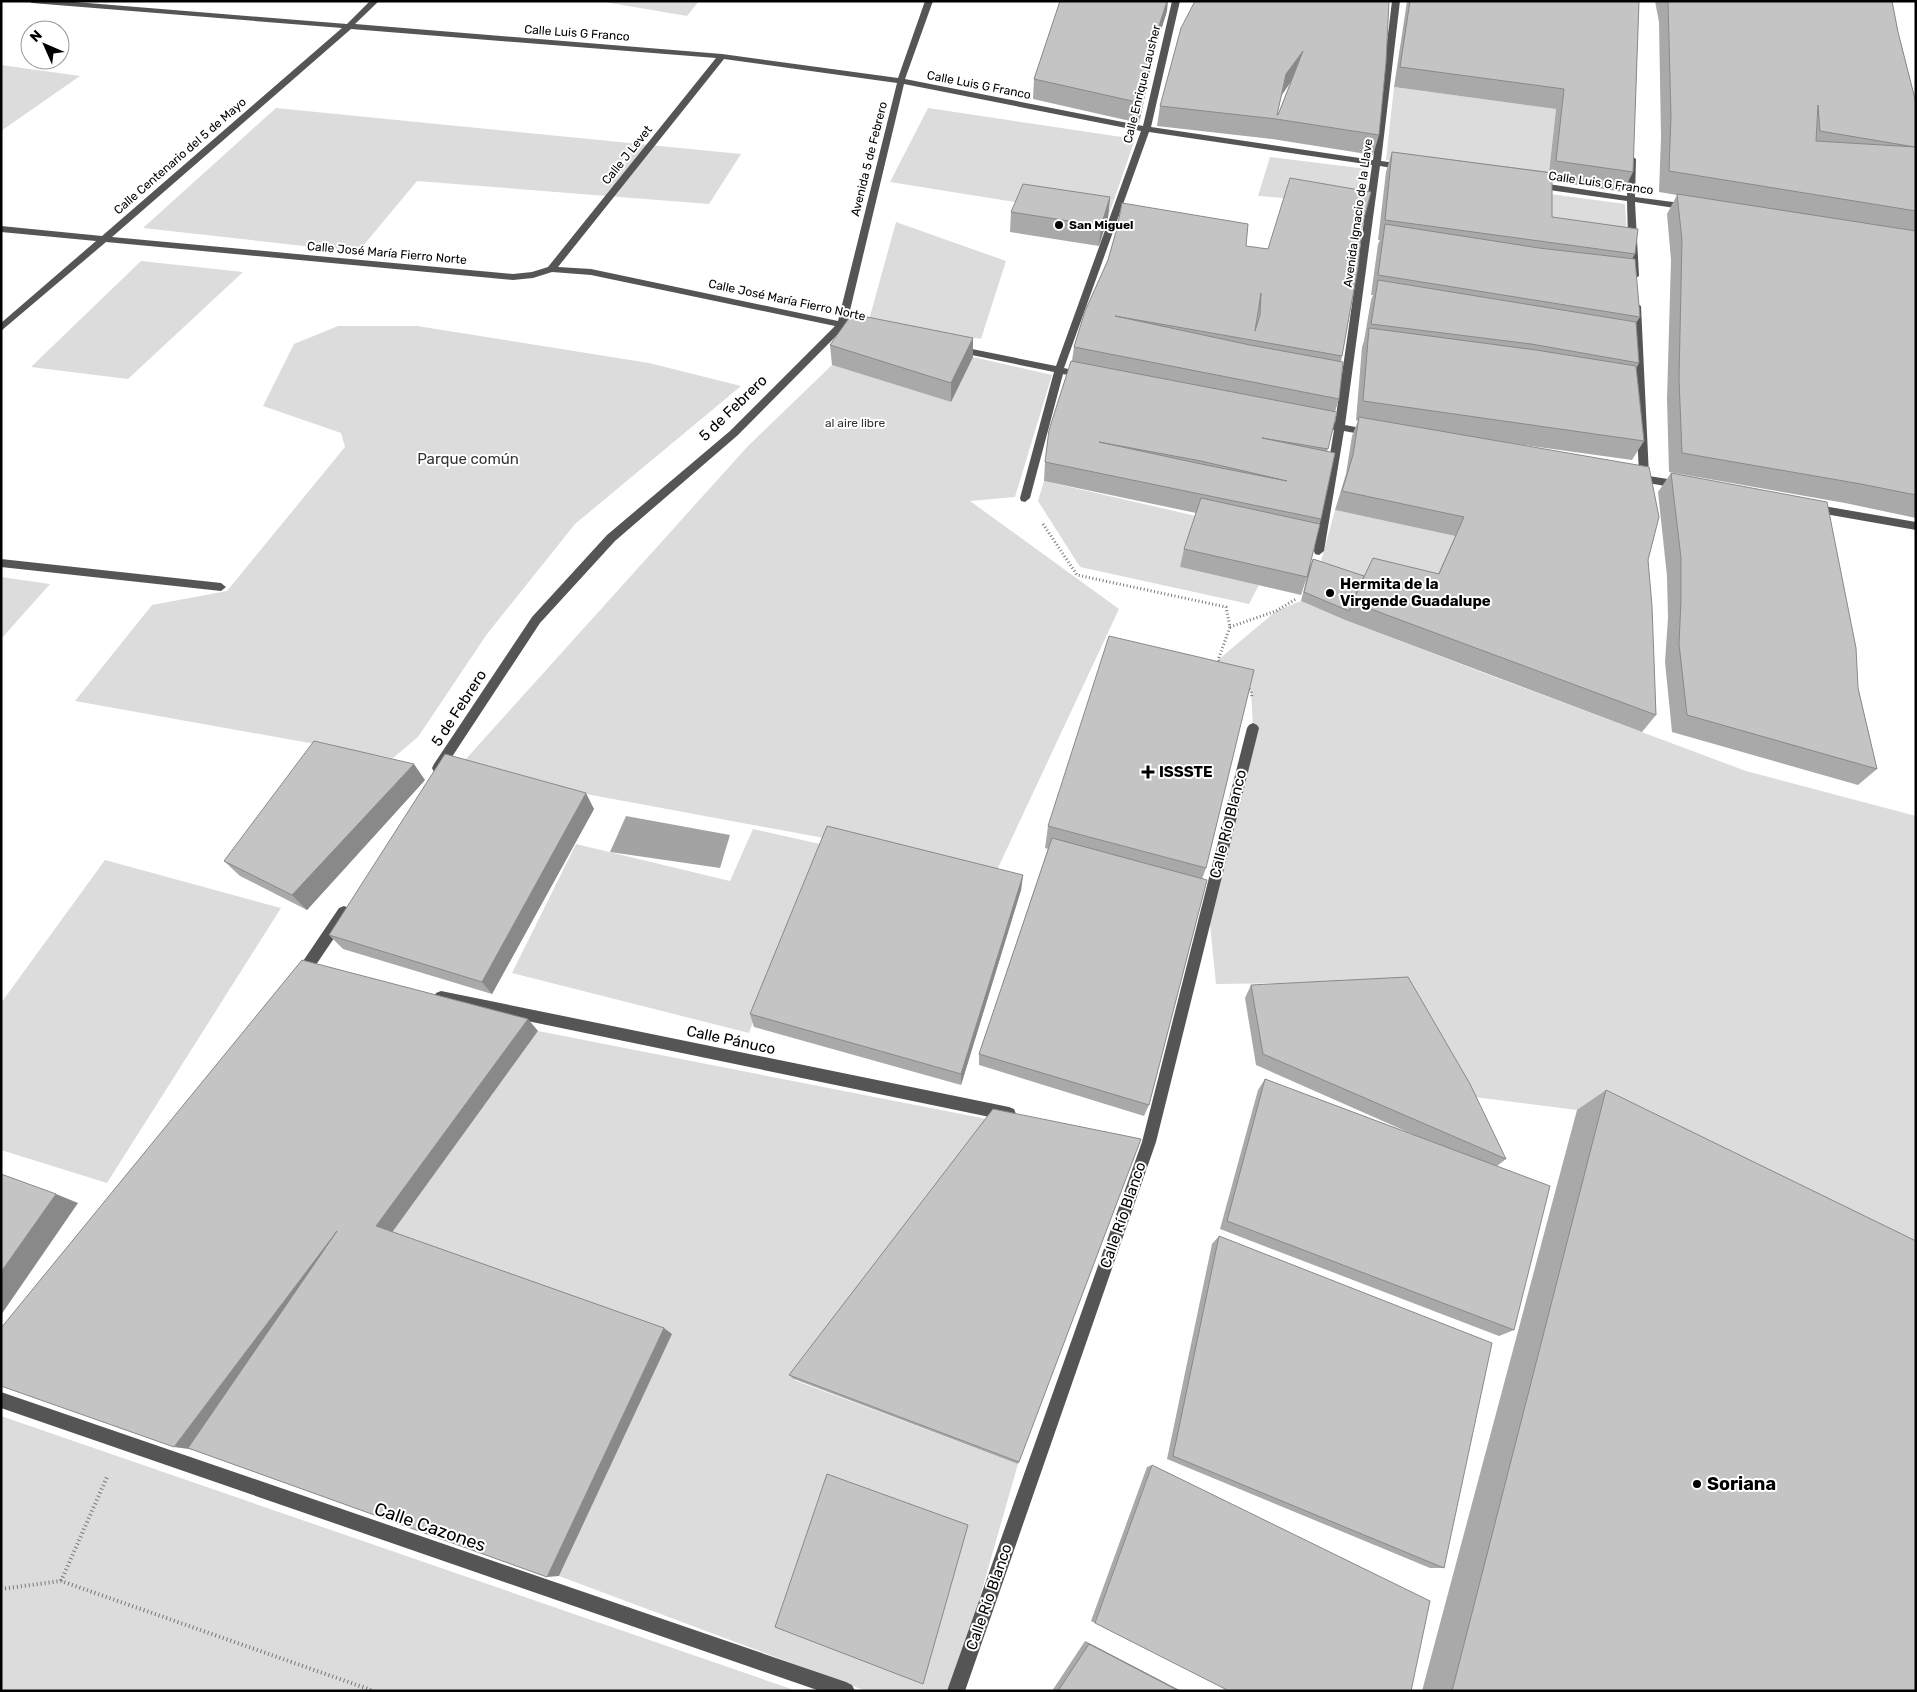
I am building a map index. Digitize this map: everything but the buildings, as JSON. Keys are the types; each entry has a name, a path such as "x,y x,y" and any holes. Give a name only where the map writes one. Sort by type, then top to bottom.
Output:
{"street":[{"name":"Calle Luis G Franco","path":"32,1 722,56 900,81 1146,129 1416,169"},
{"name":"Calle Centenario del 5 de Mayo","path":"1,328 348,27 375,1"},
{"name":"Avenida 5 de Febrero","path":"842,325 900,81 929,1"},
{"name":"Calle Enrique Lausher","path":"1025,498 1059,370 1146,129 1176,1"},
{"name":"Avenida Ignacio de la Llave","path":"1341,428 1378,164 1396,1"},
{"name":"Calle J Levet","path":"551,270 722,56"},
{"path":"1632,149 1631,198 1644,497"},
{"name":"Calle Luis G Franco","path":"1524,183 1700,208"},
{"name":"Calle José María Fierro Norte","path":"1,229 514,277 533,275 551,270 591,272 870,331"},
{"name":"5 de Febrero","path":"432,779 536,620 612,538 734,433 842,325"},
{"path":"946,346 1088,376"},
{"path":"1302,420 1380,434"},
{"path":"1319,551 1341,428"},
{"path":"1624,475 1692,486"},
{"path":"1799,506 1916,526"},
{"path":"1,563 221,588"},
{"name":"Calle Río Blanco","path":"956,1691 1144,1141 1253,728"},
{"path":"293,985 311,971 350,904"},
{"name":"Calle Pánuco","path":"432,995 1023,1116"},
{"name":"Calle Cazones","path":"1,1400 846,1691"}],"path":[{"path":"1025,498 1077,575 1226,607 1230,627 1218,660 1221,668"},
{"path":"1230,627 1276,611 1296,599"},
{"path":"1244,687 1251,690 1253,728"},
{"path":"61,1581 122,1442"},
{"path":"1,1589 61,1581 374,1691"}],"green space":[{"path":"599,1 699,1 687,16"},
{"path":"1,65 20,68 20,70 37,70 80,76 1,131"},
{"path":"1394,87 1556,109 1548,181 1386,160"},
{"path":"276,108 741,154 709,204 417,181 358,252 143,228"},
{"path":"928,108 1135,139 1108,217 890,182"},
{"path":"1270,157 1367,169 1365,212 1285,198 1258,196"},
{"path":"1543,193 1625,204 1628,249 1543,237"},
{"path":"896,222 1006,261 981,339 869,320"},
{"path":"141,261 243,272 128,379 31,367"},
{"name":"Parque común","path":"338,326 417,326 649,363 741,386 575,524 487,634 418,737 393,758 75,701 152,605 227,591 345,447 341,433 263,406 294,344"},
{"name":"al aire libre","path":"973,357 1052,375 1015,497 970,501 1119,609 997,870 456,770 748,446 832,365 951,402"},
{"path":"1044,481 1196,516 1180,567 1259,585 1249,604 1080,567 1038,501"},
{"path":"1335,510 1455,536 1430,592 1320,565"},
{"path":"1,577 50,584 1,639"},
{"path":"1301,601 1345,620 1746,771 1916,816 1916,1277 1577,1110 1458,1095 1398,990 1297,983 1216,984 1208,905 1253,728 1251,690 1218,660 1276,611"},
{"path":"753,829 820,844 749,1033 512,973 576,844 730,881"},
{"path":"105,860 281,908 107,1183 1,1150 1,1003"},
{"path":"538,1031 992,1120 794,1380 1018,1464 953,1691 866,1691 559,1576 671,1335 391,1234"},
{"path":"1,1416 797,1691 1,1691"}],"shaded area":[{"path":"626,816 730,835 720,868 610,852"}],"place":[{"name":"San Miguel","path":"1059,225"},
{"name":"Hermita de la Virgende Guadalupe","path":"1330,593"},
{"name":"ISSSTE","path":"1148,772"},
{"name":"Soriana","path":"1697,1484"}]}
